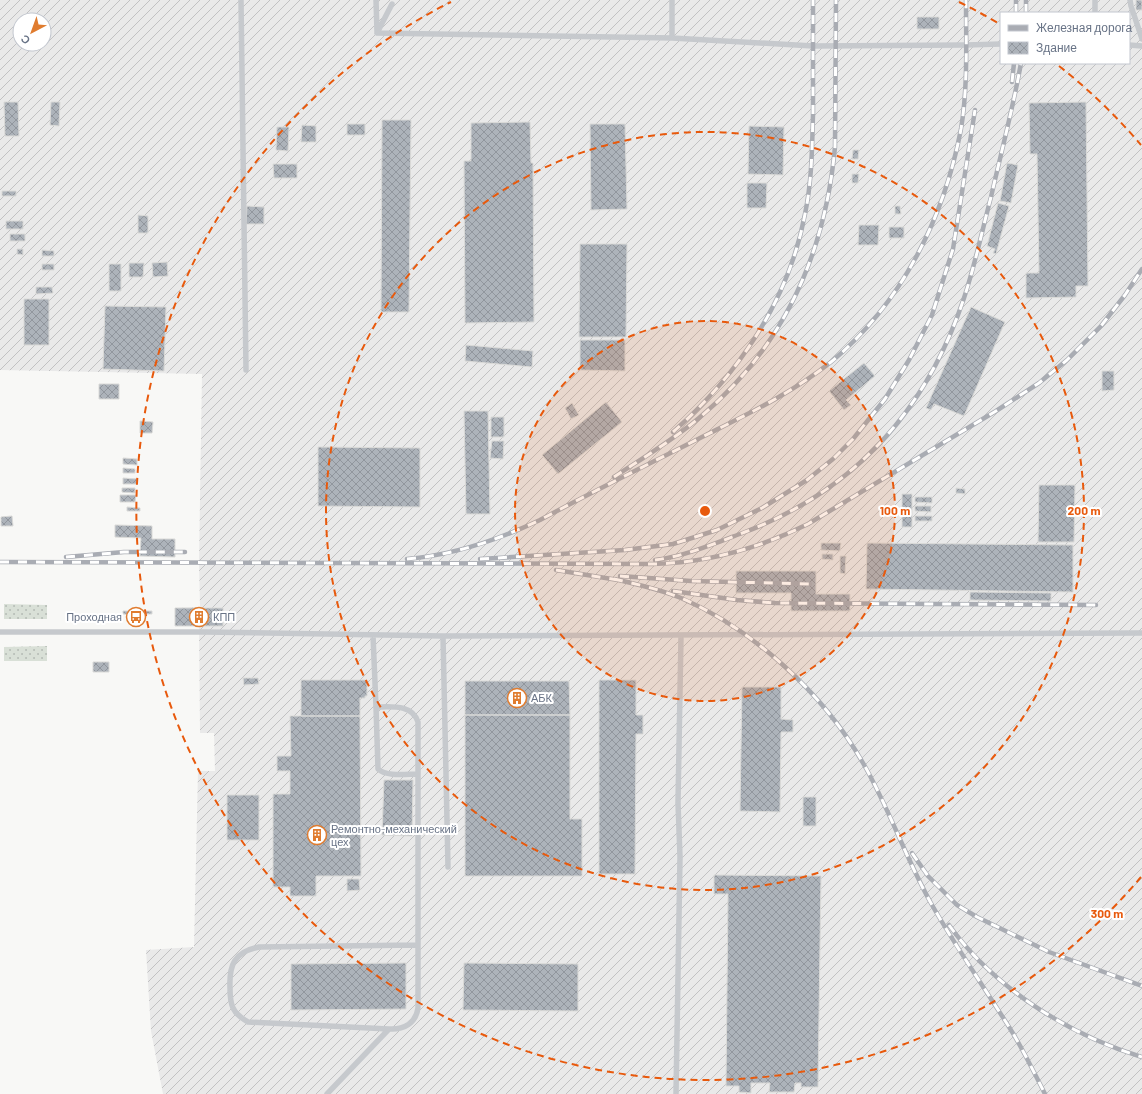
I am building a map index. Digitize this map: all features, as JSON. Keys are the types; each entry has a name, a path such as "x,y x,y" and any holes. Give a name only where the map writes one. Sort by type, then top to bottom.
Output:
{"lane":[{"path":"241,0 246,370"},
{"path":"376,0 377,32"},
{"path":"672,0 672,38"},
{"path":"1095,0 1095,12"},
{"path":"1130,0 1130,6 1142,38"},
{"path":"377,32 392,4"},
{"path":"377,32 672,38 813,46 1000,44"},
{"path":"1130,45 1142,46"},
{"path":"0,632 205,632 443,636 1142,633"},
{"path":"373,635 378,769 381,772 418,774"},
{"path":"443,636 448,867"},
{"path":"676,1094 680,857 678,803 681,636"},
{"path":"376,707 408,709 415,715 418,722 417,1013 412,1022 406,1027 396,1030 248,1022 237,1014 231,1004 231,968 234,961 245,951 259,947 417,945"},
{"path":"327,1094 389,1029"}],"shaded area":[{"path":"0,0 1142,0 1142,1094 163,1094 151,1031 146,950 194,947 198,771 215,771 214,733 200,733 199,621 177,621 177,608 200,607 199,563 202,374 0,370"},
{"path":"4,604 47,605 47,619 4,619"},
{"path":"47,646 47,661 4,661 4,647"}],"building":[{"path":"1136,0 1142,0 1142,10 1136,10"},
{"path":"917,17 939,17 939,29 917,29"},
{"path":"4,102 18,102 19,136 5,136"},
{"path":"51,102 60,102 59,126 50,125"},
{"path":"1086,102 1088,286 1076,286 1076,297 1026,298 1026,273 1039,273 1037,154 1030,154 1029,103"},
{"path":"382,120 411,120 409,312 381,312"},
{"path":"530,122 531,163 533,163 534,322 465,323 464,161 471,161 471,123"},
{"path":"347,124 365,124 365,135 347,135"},
{"path":"590,124 625,124 627,209 591,210"},
{"path":"302,125 316,126 316,142 301,142"},
{"path":"749,126 784,127 783,175 748,174"},
{"path":"277,127 289,127 288,151 276,150"},
{"path":"853,150 859,150 858,159 852,159"},
{"path":"1007,163 1018,165 1011,203 1000,201"},
{"path":"273,164 297,164 297,178 274,178"},
{"path":"852,174 859,174 858,183 852,183"},
{"path":"747,183 767,183 766,208 747,208"},
{"path":"2,191 16,191 16,196 2,196"},
{"path":"998,203 1009,206 996,254 993,253 995,249 987,246"},
{"path":"247,206 264,207 264,224 246,224"},
{"path":"895,206 900,206 901,214 895,214"},
{"path":"138,215 148,216 148,233 138,233"},
{"path":"6,221 23,221 23,229 6,229"},
{"path":"859,225 879,225 878,245 858,245"},
{"path":"889,227 904,227 904,238 889,238"},
{"path":"10,234 25,234 25,241 10,241"},
{"path":"580,244 627,244 626,337 579,337"},
{"path":"17,249 23,249 23,255 17,254"},
{"path":"42,250 54,251 54,256 42,256"},
{"path":"167,262 168,276 153,277 152,263"},
{"path":"129,263 144,263 143,277 129,277"},
{"path":"42,264 54,264 54,270 42,270"},
{"path":"109,264 121,264 121,291 109,291"},
{"path":"36,287 52,287 53,293 36,294"},
{"path":"24,299 49,299 49,345 24,345"},
{"path":"105,306 166,307 164,371 103,369"},
{"path":"971,307 1005,322 964,416 934,404 931,410 926,408"},
{"path":"580,340 625,340 625,371 580,370"},
{"path":"466,345 533,351 532,367 465,361"},
{"path":"864,363 875,376 846,400 851,405 844,410 829,391"},
{"path":"1102,371 1114,371 1114,390 1102,391"},
{"path":"99,384 119,384 119,399 99,399"},
{"path":"606,402 622,422 558,474 542,455"},
{"path":"572,403 579,415 571,419 565,408"},
{"path":"464,411 488,411 490,514 466,514"},
{"path":"491,417 504,417 504,437 491,437"},
{"path":"140,421 153,422 152,433 140,433"},
{"path":"492,441 504,441 503,459 490,458"},
{"path":"318,447 420,448 420,507 318,506"},
{"path":"123,458 137,459 137,465 123,464"},
{"path":"123,468 135,469 135,473 123,473"},
{"path":"123,478 137,479 137,484 123,484"},
{"path":"1039,485 1075,485 1074,542 1038,542"},
{"path":"122,488 135,488 135,493 122,492"},
{"path":"956,488 965,489 965,494 956,493"},
{"path":"902,494 912,494 912,527 902,527"},
{"path":"120,495 136,495 135,502 120,502"},
{"path":"915,497 932,497 932,503 915,502"},
{"path":"915,506 931,506 931,512 915,511"},
{"path":"127,507 140,508 140,511 127,511"},
{"path":"12,516 13,526 1,526 1,517"},
{"path":"915,516 932,516 932,521 915,521"},
{"path":"115,525 152,526 152,539 175,539 175,557 140,556 141,538 115,537"},
{"path":"821,543 841,543 840,551 821,550"},
{"path":"867,543 1073,545 1073,592 866,589"},
{"path":"822,554 833,554 833,560 822,559"},
{"path":"840,556 846,556 845,574 840,573"},
{"path":"736,571 816,571 816,594 850,594 850,611 791,611 791,593 736,593"},
{"path":"970,592 1051,593 1051,601 970,600"},
{"name":"КПП","path":"175,608 223,608 223,626 175,626"},
{"path":"123,611 133,611 133,615 123,614"},
{"path":"142,611 152,611 152,614 142,614"},
{"path":"93,662 109,662 109,672 93,672"},
{"path":"243,678 258,678 259,684 244,685"},
{"path":"301,680 367,680 367,696 365,696 365,698 360,698 360,716 301,716"},
{"path":"599,680 636,680 636,715 643,715 643,734 636,734 635,874 599,874"},
{"name":"АБК","path":"465,681 569,681 570,715 465,715"},
{"path":"742,687 781,687 781,719 793,720 793,732 781,732 780,812 740,811"},
{"path":"465,715 570,715 570,819 582,819 582,876 465,876"},
{"name":"Ремонтно-механический цех","path":"290,716 360,716 361,876 316,876 316,896 290,896 290,887 273,887 273,794 290,794 290,771 277,771 277,756 291,756"},
{"path":"384,780 413,780 412,836 382,835"},
{"path":"227,795 259,795 259,840 227,840"},
{"path":"803,797 816,797 816,826 803,826"},
{"path":"714,875 821,876 818,1087 801,1087 801,1083 795,1083 794,1092 769,1092 770,1083 751,1083 751,1093 739,1092 739,1086 726,1086 728,894 714,894"},
{"path":"347,879 359,879 360,890 347,891"},
{"path":"406,963 406,1009 291,1010 291,964"},
{"path":"464,963 578,964 578,1011 463,1010"}],"railway":[{"path":"673,432 697,410 739,361 773,306 787,276 797,246 805,214 811,164 813,115 813,0"},
{"path":"614,477 679,434 729,391 754,361 776,330 795,297 810,262 830,187 835,147 836,0"},
{"path":"407,559 442,554 475,546 540,520 737,420 801,384 831,362 856,339 879,313 899,286 916,257 944,195 961,129 965,97 966,0"},
{"path":"1016,0 1016,12"},
{"path":"1026,0 1026,12"},
{"path":"1012,82 1014,64"},
{"path":"655,560 712,545 745,532 784,514 820,493 853,469 882,441 907,410 930,375 948,338 964,298 991,197 1011,114 1021,64"},
{"path":"480,559 625,550 673,544 717,530 762,508 807,480 833,459 853,439 885,399 909,360 932,315 953,249 975,110"},
{"path":"0,562 653,564 693,561 733,553 790,533 808,524 996,411 1039,383 1067,360 1101,326 1125,295 1142,269"},
{"path":"66,557 124,552 185,552"},
{"path":"556,570 618,580"},
{"path":"620,576 691,581 810,584"},
{"path":"614,579 656,589 681,598 708,611 734,627 784,666 828,712 847,737 863,763 932,905 1014,1035 1045,1094"},
{"path":"673,591 737,600 775,603 1096,605"},
{"path":"912,853 928,876 957,905 977,917 1049,952 1142,986"},
{"path":"949,925 967,948 988,969 1011,989 1035,1006 1087,1036 1115,1048 1142,1057"}],"place":[{"name":"Проходная","path":"136,617"},
{"name":"КПП","path":"199,617"},
{"name":"АБК","path":"517,698"},
{"name":"Ремонтно-механический цех","path":"317,835"}]}
